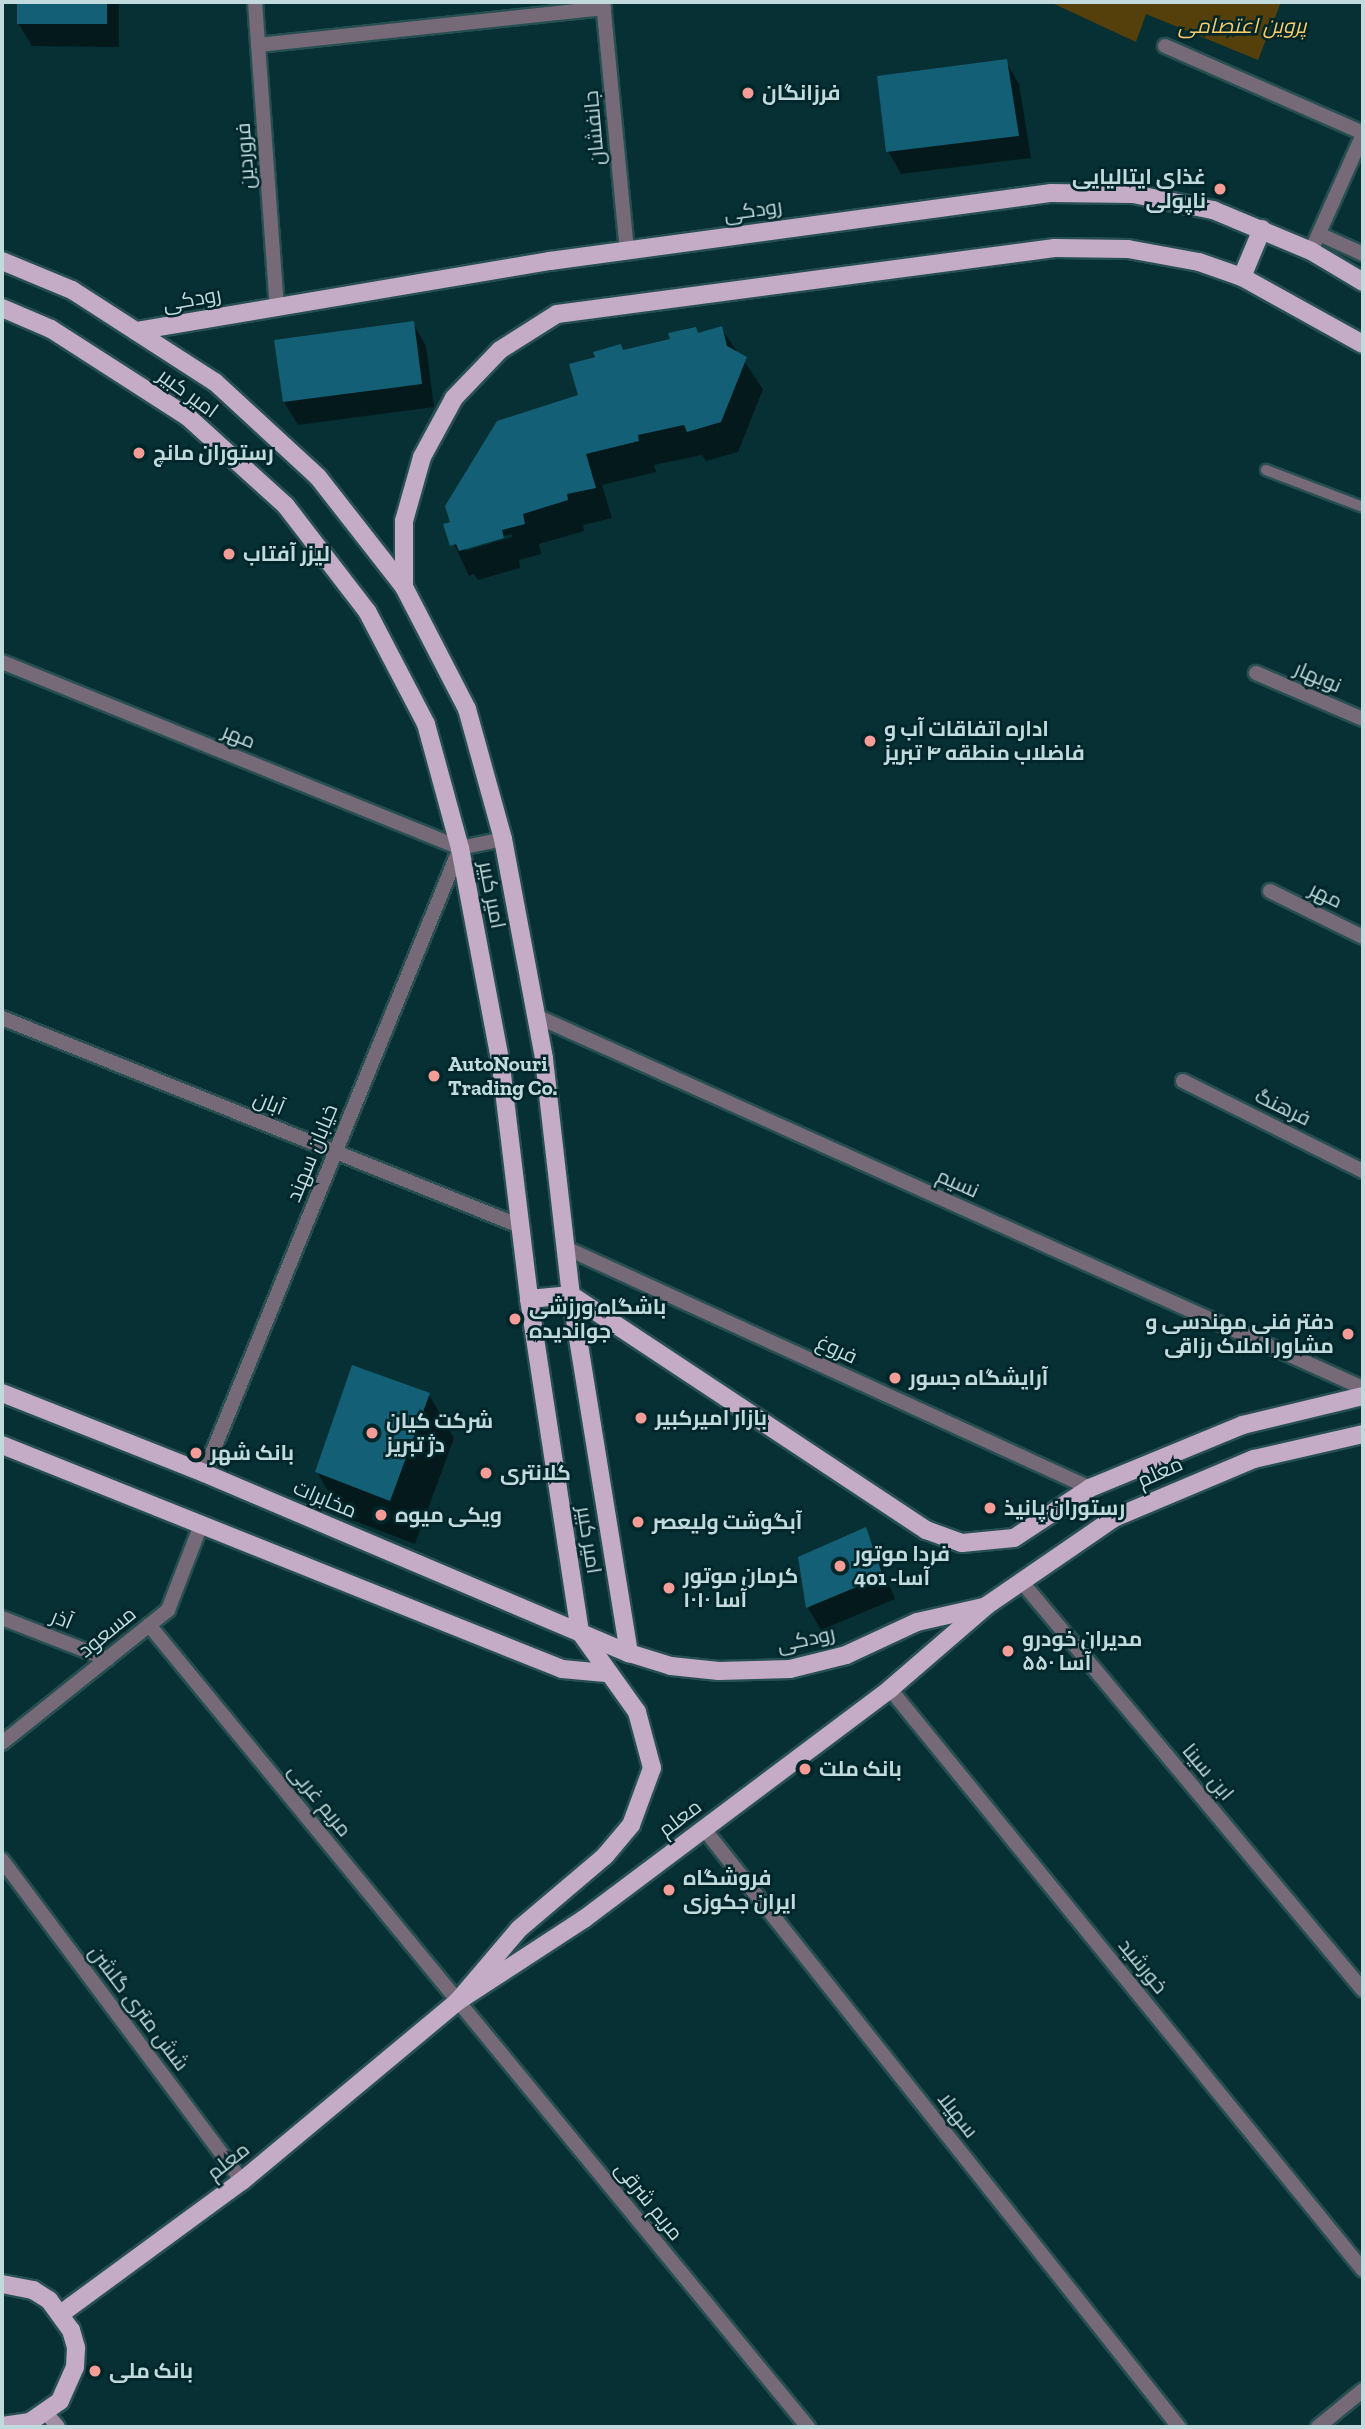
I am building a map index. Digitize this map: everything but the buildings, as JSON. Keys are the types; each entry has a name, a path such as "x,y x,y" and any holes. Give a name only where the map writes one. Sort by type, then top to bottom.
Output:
{"main road":[{"name":"رودکى","path":"136,331 627,250 1051,193 1133,194 1213,210 1311,251 1363,282"},
{"path":"1242,277 1262,229"},
{"path":"404,587 404,521 422,457 447,410 500,350 557,314 1055,248 1128,249 1199,262 1242,277 1363,344"},
{"name":"امیر کبیر","path":"2,261 72,290 215,382 318,477 404,587 467,709 503,839 536,1016 571,1295 628,1653"},
{"name":"امیر کبیر","path":"2,308 51,328 188,417 286,506 367,611 426,724 460,848 501,1066 529,1299 580,1632 606,1673 637,1712 652,1769 644,1799 606,1856 519,1929 458,2001"},
{"path":"529,1299 571,1295"},
{"name":"معلم","path":"571,1295 926,1530 962,1543 1014,1538 1090,1488 1243,1425 1363,1396"},
{"name":"مخابرات","path":"2,1392 204,1473 628,1653"},
{"name":"معلم","path":"62,2313 242,2180 458,2001 584,1919 890,1689 986,1606 1114,1517 1182,1486 1254,1459 1363,1434"},
{"path":"2,1445 562,1669 606,1673 628,1653"},
{"name":"رودکی","path":"628,1653 671,1666 719,1671 790,1669 846,1655 917,1622 986,1606"},
{"path":"2,2284 33,2290 62,2313 74,2339 75,2367 52,2420 2,2426"}],"street":[{"name":"فروردین","path":"255,2 277,307"},
{"path":"258,45 604,5"},
{"name":"جانفشان","path":"604,5 627,250"},
{"path":"1165,46 1363,133 1311,251"},
{"path":"1319,234 1363,254"},
{"name":"مهر","path":"2,662 460,848"},
{"name":"نوبهار","path":"1256,673 1363,719"},
{"path":"460,848 503,839"},
{"name":"خیابان سهند","path":"204,1473 460,848"},
{"name":"مهر","path":"1270,891 1363,937"},
{"name":"نسیم","path":"536,1016 1363,1388"},
{"name":"آبان","path":"2,1018 520,1226"},
{"name":"فرهنگ","path":"1183,1082 1363,1171"},
{"name":"فروغ","path":"566,1248 1090,1488"},
{"name":"مسعود","path":"2,1744 168,1610 201,1525"},
{"name":"ابن سینا","path":"1021,1581 1363,1990"},
{"name":"آذر","path":"2,1618 107,1659"},
{"name":"مریم غربی","path":"149,1625 458,2001"},
{"name":"خورشید","path":"890,1689 1363,2270"},
{"name":"سهیلا","path":"704,1829 1179,2427"},
{"name":"شش متری گلشن","path":"2,1860 242,2180"},
{"name":"مریم شرقی","path":"458,2001 808,2427"},
{"path":"1318,2427 1363,2390"}],"lane":[{"path":"1266,470 1363,507"}],"green space":[{"name":"پروین اعتصامى","path":"1050,2 1281,2 1258,60 1146,14 1136,42"}],"place":[{"name":"فرزانگان","path":"748,93"},
{"name":"غذای ایتالیایی ناپولی","path":"1220,189"},
{"name":"رستوران مانچ","path":"139,453"},
{"name":"لیزر آفتاب","path":"229,554"},
{"name":"اداره اتفاقات آب و فاضلاب منطقه ۴ تبریز","path":"870,741"},
{"name":"AutoNouri Trading Co.","path":"434,1076"},
{"name":"باشگاه ورزشی جواندیده","path":"515,1319"},
{"name":"دفتر فنی مهندسی و مشاور املاک رزاقی","path":"1348,1334"},
{"name":"آرایشگاه جسور","path":"895,1378"},
{"name":"بازار امیرکبیر","path":"641,1418"},
{"name":"شرکت کیان دژ تبریز","path":"372,1433"},
{"name":"بانک شهر","path":"196,1453"},
{"name":"کلانتری","path":"486,1473"},
{"name":"رستوران پانیذ","path":"990,1508"},
{"name":"ویکی میوه","path":"381,1515"},
{"name":"آبگوشت ولیعصر","path":"638,1522"},
{"name":"فردا موتور 401 -آسا","path":"840,1566"},
{"name":"کرمان موتور ۱۰۱۰ آسا","path":"669,1588"},
{"name":"مدیران خودرو ۵۵۰ آسا","path":"1008,1651"},
{"name":"بانک ملت","path":"805,1769"},
{"name":"فروشگاه ایران جکوزی","path":"669,1890"},
{"name":"بانک ملی","path":"95,2371"}]}
